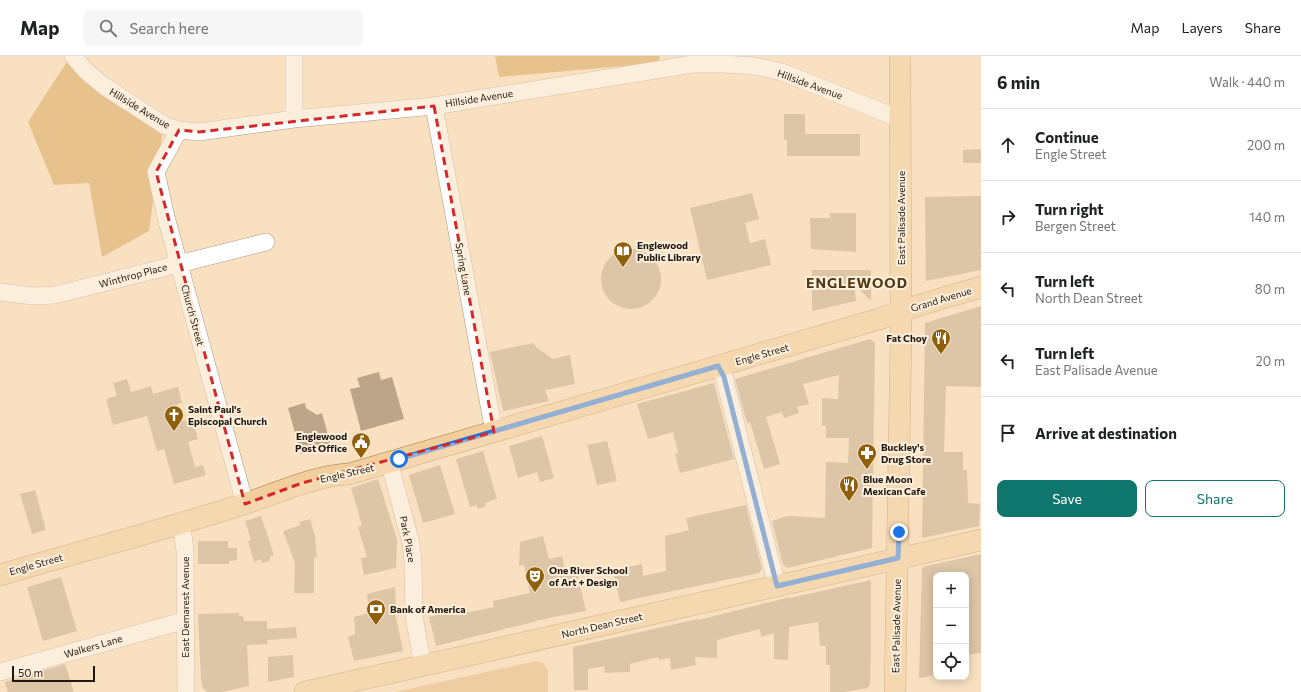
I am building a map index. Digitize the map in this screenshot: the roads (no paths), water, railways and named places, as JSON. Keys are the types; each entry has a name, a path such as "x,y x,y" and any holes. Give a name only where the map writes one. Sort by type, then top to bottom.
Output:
{"main road":[{"name":"East Palisade Avenue","path":"895,692 901,312 900,56"},
{"name":"Grand Avenue","path":"901,312 981,288"},
{"name":"Engle Street","path":"0,575 245,504 302,484 333,475 349,474 901,312"},
{"name":"North Dean Street","path":"305,692 981,540"}],"street":[{"name":"Hillside Avenue","path":"73,56 86,71 104,86 164,125 179,130 199,132 294,119 434,106 693,60 754,66 782,72 900,119"},
{"path":"294,56 294,119"},
{"name":"Spring Lane","path":"434,106 494,432"},
{"name":"Church Street","path":"179,130 156,172 178,263 245,504"},
{"name":"Winthrop Place","path":"0,292 33,296 55,295 266,242"},
{"path":"718,366 724,377 777,586"},
{"name":"Park Place","path":"389,462 411,544 413,563 414,616 423,666"},
{"name":"East Demarest Avenue","path":"181,522 185,544 186,692"},
{"name":"Walkers Lane","path":"0,672 186,620"}],"place":[{"name":"Englewood Public Library","path":"623,268"},
{"name":"Fat Choy","path":"941,355"},
{"name":"Saint Paul's Episcopal Church","path":"174,432"},
{"name":"Englewood Post Office","path":"361,459"},
{"name":"Buckley's Drug Store","path":"867,470"},
{"name":"Blue Moon Mexican Cafe","path":"849,502"},
{"name":"One River School of Art + Design","path":"535,593"},
{"name":"Bank of America","path":"376,626"}],"district":[{"name":"ENGLEWOOD","path":"857,282"}]}
